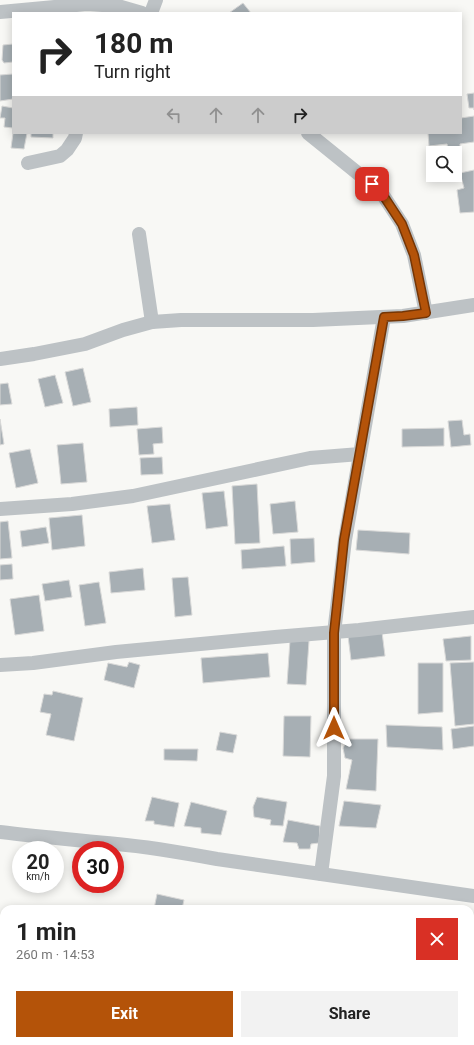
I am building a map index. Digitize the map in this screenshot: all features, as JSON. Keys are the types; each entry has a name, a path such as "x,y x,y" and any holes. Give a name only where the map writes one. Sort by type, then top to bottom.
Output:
{"street":[{"path":"151,12 156,0"},
{"path":"0,12 61,10 87,4 118,6 139,12"},
{"path":"28,163 60,156 67,150 75,138 76,134"},
{"path":"309,134 381,192 402,224 414,255 426,313"},
{"path":"139,234 152,322"},
{"path":"0,359 85,344 123,330 152,322 181,320 313,320 403,316 474,305"},
{"path":"321,874 334,776 334,633 344,540 384,317"},
{"path":"0,509 72,504 133,496 310,458 360,454"},
{"path":"0,665 33,663 116,652 334,633 474,618"},
{"path":"0,832 179,852 217,859 474,896"}],"building":[{"path":"243,3 250,12 230,12"},
{"path":"12,44 12,62 4,63 2,60 3,45"},
{"path":"12,74 12,99 0,101 0,75"},
{"path":"474,93 474,108 469,108 467,94"},
{"path":"2,106 12,108 12,128 4,127 5,118 0,118"},
{"path":"474,116 474,142 460,144 460,146 447,146 447,144 429,146 428,134 462,134 462,118"},
{"path":"13,134 27,134 24,149 11,148"},
{"path":"31,134 53,134 53,138 31,137"},
{"path":"474,170 474,212 460,213 457,190 464,188 462,173"},
{"path":"83,368 91,402 73,406 65,372"},
{"path":"55,375 63,403 45,407 38,379"},
{"path":"8,383 12,404 0,405 0,384"},
{"path":"137,407 138,425 110,427 109,409"},
{"path":"0,419 4,444 0,445"},
{"path":"462,420 464,435 470,434 471,445 451,447 448,421"},
{"path":"162,427 163,443 153,444 154,454 139,455 137,429"},
{"path":"444,428 444,446 402,447 402,429"},
{"path":"83,443 87,482 61,484 57,445"},
{"path":"30,449 38,483 16,488 9,453"},
{"path":"162,457 163,474 141,475 140,458"},
{"path":"257,484 260,543 235,544 232,486"},
{"path":"224,491 228,526 206,529 202,493"},
{"path":"295,501 298,532 273,534 270,504"},
{"path":"170,504 175,540 152,543 147,506"},
{"path":"82,515 85,546 52,550 49,518"},
{"path":"8,521 12,558 0,559 0,522"},
{"path":"46,527 49,543 22,547 20,531"},
{"path":"358,530 410,533 409,554 356,550"},
{"path":"314,538 315,562 291,564 290,539"},
{"path":"284,546 286,566 242,569 241,550"},
{"path":"12,564 13,579 0,580 0,565"},
{"path":"143,568 145,590 111,593 109,572"},
{"path":"188,577 192,615 175,617 172,578"},
{"path":"69,580 72,597 45,601 42,584"},
{"path":"99,582 106,623 85,626 79,585"},
{"path":"39,595 44,631 15,635 10,599"},
{"path":"382,632 385,656 351,660 348,636"},
{"path":"471,636 471,660 446,661 443,639"},
{"path":"290,640 309,641 306,685 287,684"},
{"path":"268,653 270,677 203,683 201,658"},
{"path":"129,662 140,665 134,688 104,680 108,663 127,667"},
{"path":"474,662 474,724 455,726 450,663"},
{"path":"418,663 443,663 443,712 418,714"},
{"path":"53,691 83,698 74,741 46,735 51,714 40,712 44,694 52,695"},
{"path":"284,716 311,716 310,757 283,756"},
{"path":"386,725 442,727 443,750 387,747"},
{"path":"474,726 474,746 453,749 451,729"},
{"path":"220,732 237,735 233,753 216,750"},
{"path":"348,739 378,739 376,791 346,789 352,760 345,758 343,748"},
{"path":"164,749 198,749 197,761 164,760"},
{"path":"152,797 179,803 174,827 154,824 154,821 145,821"},
{"path":"257,797 287,802 283,826 270,825 271,820 254,817 253,807"},
{"path":"344,801 381,805 376,828 339,826"},
{"path":"191,802 227,811 221,835 201,833 201,828 184,826"},
{"path":"288,820 320,826 319,843 311,844 310,849 299,849 297,843 283,842"},
{"path":"157,894 184,900 183,905 155,905"}],"route":[{"path":"334,728 334,633 344,540 384,317 426,313 414,255 402,224 381,192 372,184"}]}
